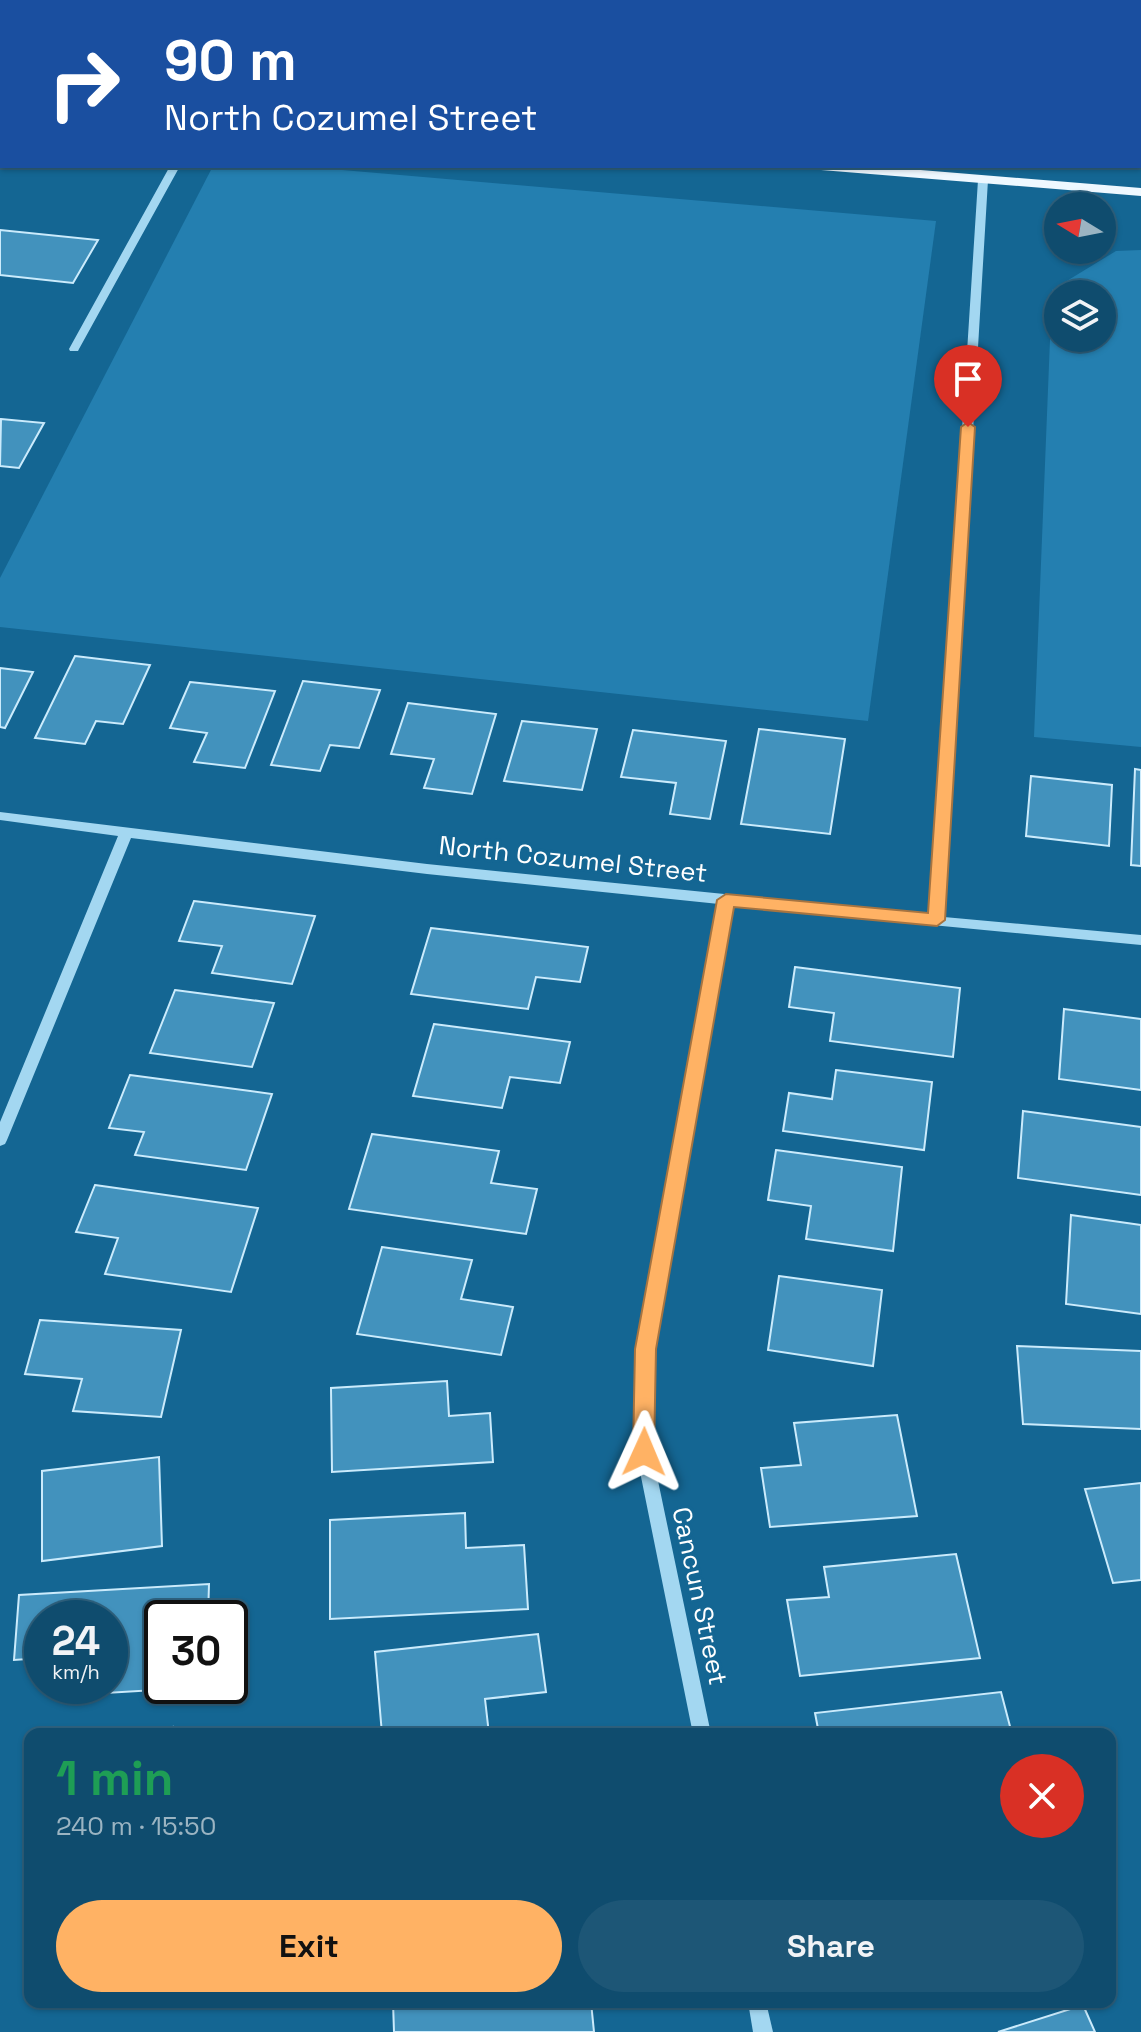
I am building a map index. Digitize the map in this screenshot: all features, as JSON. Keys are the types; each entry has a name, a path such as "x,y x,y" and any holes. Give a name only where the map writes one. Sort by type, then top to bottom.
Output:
{"main road":[{"path":"844,168 1141,192"}],"street":[{"path":"74,349 174,168"},
{"path":"937,920 983,180"},
{"name":"North Cozumel Street","path":"0,816 126,834 726,900 1141,940"},
{"path":"0,1140 126,834"},
{"name":"Cancun Street","path":"701,1728 644,1452 645,1349 726,900"},
{"path":"758,2008 763,2032"}],"shaded area":[{"path":"212,168 319,168 936,221 868,721 0,627 0,578"},
{"path":"1141,250 1141,747 1034,737 1050,352 1116,352 1116,280 1068,280 1095,264 1116,264 1116,251"}],"building":[{"path":"0,230 98,240 73,283 0,275"},
{"path":"1,419 44,423 19,468 0,466"},
{"path":"75,656 150,665 123,724 96,721 85,744 35,738"},
{"path":"0,668 33,672 5,728 0,727"},
{"path":"303,681 380,690 359,748 330,745 320,771 271,765"},
{"path":"190,682 275,691 245,768 194,762 207,733 170,728"},
{"path":"408,703 496,714 472,794 424,788 434,759 391,754"},
{"path":"522,721 597,729 582,790 504,781"},
{"path":"759,729 845,739 830,834 741,824"},
{"path":"633,730 726,741 710,819 670,814 676,783 621,777"},
{"path":"1135,769 1141,770 1141,866 1131,865"},
{"path":"1031,776 1112,785 1109,846 1026,836"},
{"path":"194,901 315,916 292,984 212,973 222,946 179,941"},
{"path":"431,928 588,947 580,982 536,977 528,1009 411,994"},
{"path":"795,967 960,988 953,1057 830,1041 834,1013 789,1007"},
{"path":"175,990 274,1003 252,1067 150,1053"},
{"path":"1064,1009 1141,1019 1141,1090 1059,1079"},
{"path":"434,1024 570,1042 560,1083 510,1077 502,1108 413,1096"},
{"path":"836,1070 932,1082 924,1150 783,1131 789,1093 832,1099"},
{"path":"130,1075 272,1094 246,1170 135,1155 144,1132 109,1128"},
{"path":"1023,1111 1141,1127 1141,1195 1018,1178"},
{"path":"372,1134 499,1151 491,1183 537,1189 526,1234 349,1209"},
{"path":"776,1150 902,1167 893,1251 806,1239 811,1206 768,1200"},
{"path":"95,1185 258,1208 231,1292 105,1274 118,1238 76,1232"},
{"path":"1071,1215 1141,1225 1141,1314 1066,1304"},
{"path":"382,1247 472,1260 461,1299 513,1307 501,1355 357,1334"},
{"path":"779,1276 882,1290 873,1366 768,1350"},
{"path":"40,1320 181,1330 161,1417 73,1411 82,1379 25,1374"},
{"path":"1017,1346 1141,1351 1141,1429 1023,1424"},
{"path":"447,1381 449,1416 490,1413 493,1462 332,1472 331,1388"},
{"path":"897,1415 917,1516 770,1527 761,1468 801,1465 794,1423"},
{"path":"159,1457 162,1546 42,1561 42,1471"},
{"path":"1141,1483 1141,1580 1113,1583 1085,1489"},
{"path":"465,1513 466,1548 524,1545 528,1609 330,1619 330,1520"},
{"path":"956,1554 980,1658 800,1676 787,1600 829,1597 824,1567"},
{"path":"209,1584 209,1600 144,1600 144,1691 128,1692 128,1600 24,1600 24,1659 14,1660 19,1595"},
{"path":"538,1634 546,1692 485,1699 488,1728 381,1728 375,1652"},
{"path":"1001,1692 1010,1728 818,1728 815,1713"},
{"path":"393,2008 592,2008 594,2032 394,2032"},
{"path":"1074,2008 1084,2008 1095,2032 998,2032"}],"route":[{"path":"644,1452 645,1349 726,900 937,920 968,427"}]}
